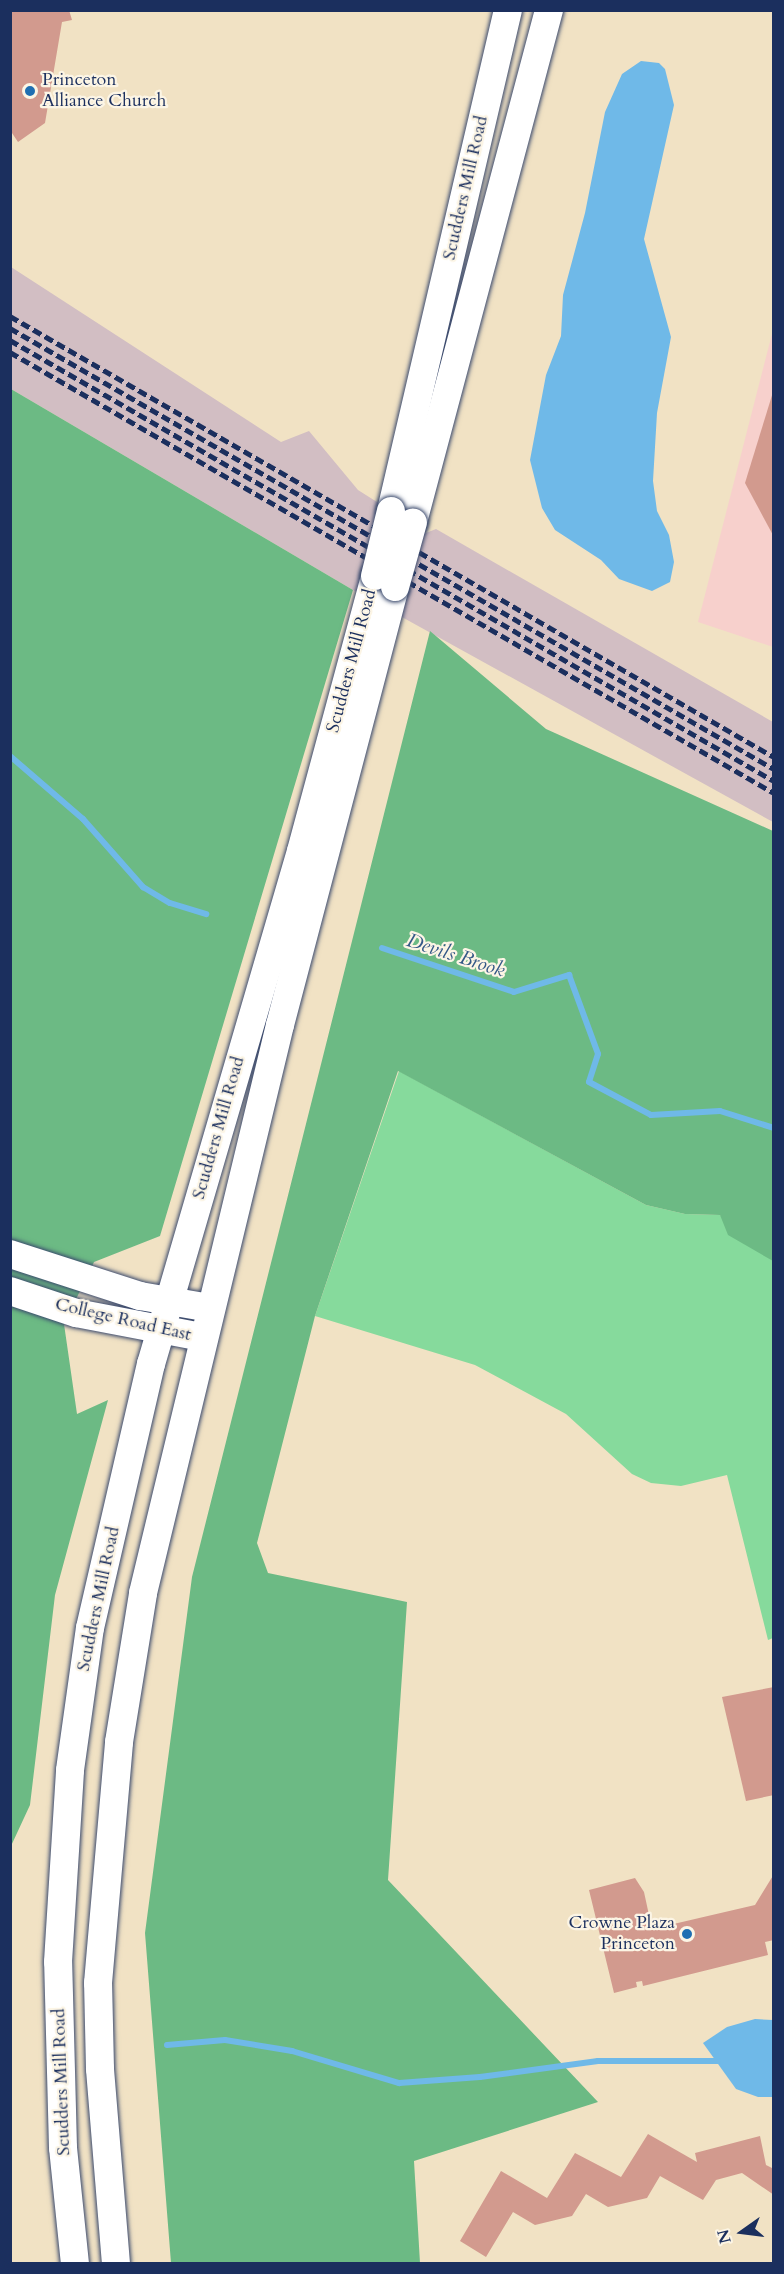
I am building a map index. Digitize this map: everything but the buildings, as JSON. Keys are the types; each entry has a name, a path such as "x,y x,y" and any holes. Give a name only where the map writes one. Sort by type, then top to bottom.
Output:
{"main road":[{"name":"Scudders Mill Road","path":"402,516 508,10"},
{"name":"Scudders Mill Road","path":"116,2264 100,2069 98,1983 117,1764 143,1593 202,1337 385,581 549,10"},
{"name":"Scudders Mill Road","path":"75,2264 63,2148 58,1962 70,1770 90,1628 160,1331 301,851 385,581"},
{"name":"College Road East","path":"10,1254 140,1296 210,1308"},
{"name":"College Road East","path":"10,1291 76,1313 160,1331 202,1337"}],"shaded area":[{"path":"11,267 281,442 309,431 358,490 426,533 436,529 773,722 773,822 353,590 11,389"},
{"path":"773,330 773,647 698,622"}],"green space":[{"path":"11,389 353,590 160,1236 94,1262 64,1324 77,1414 108,1400 55,1595 30,1805 11,1846"},
{"path":"430,631 546,729 773,831 773,1261 728,1235 720,1215 685,1214 646,1205 398,1071 315,1316 257,1543 268,1573 407,1602 388,1880 598,2102 414,2161 420,2263 171,2263 145,1933 192,1577"},
{"path":"399,1071 646,1205 685,1214 720,1215 773,1261 773,1638 768,1640 727,1475 681,1486 651,1483 632,1474 566,1414 475,1365 315,1316"}],"water":[{"path":"641,61 659,63 665,69 674,105 644,239 671,337 657,413 653,481 657,511 669,535 674,562 670,582 652,591 619,579 601,560 555,530 542,508 530,460 546,375 561,336 563,295 585,213 605,112 622,74"},
{"path":"755,2019 773,2020 773,2097 758,2097 736,2089 703,2043 727,2027"}],"waterway":[{"name":"Devils Brook","path":"10,756 83,819 143,887 170,903 206,914"},
{"name":"Devils Brook","path":"382,948 514,992 569,975 598,1054 589,1082 651,1115 720,1111 774,1128"},
{"path":"167,2045 225,2040 292,2051 399,2083 480,2077 598,2061 718,2061"}],"railway":[{"path":"10,316 774,757"},
{"path":"10,328 774,769"},
{"path":"10,340 774,781"},
{"path":"10,352 774,793"}],"place":[{"name":"Princeton Alliance Church","path":"30,91"},
{"name":"Crowne Plaza Princeton","path":"687,1934"}]}
